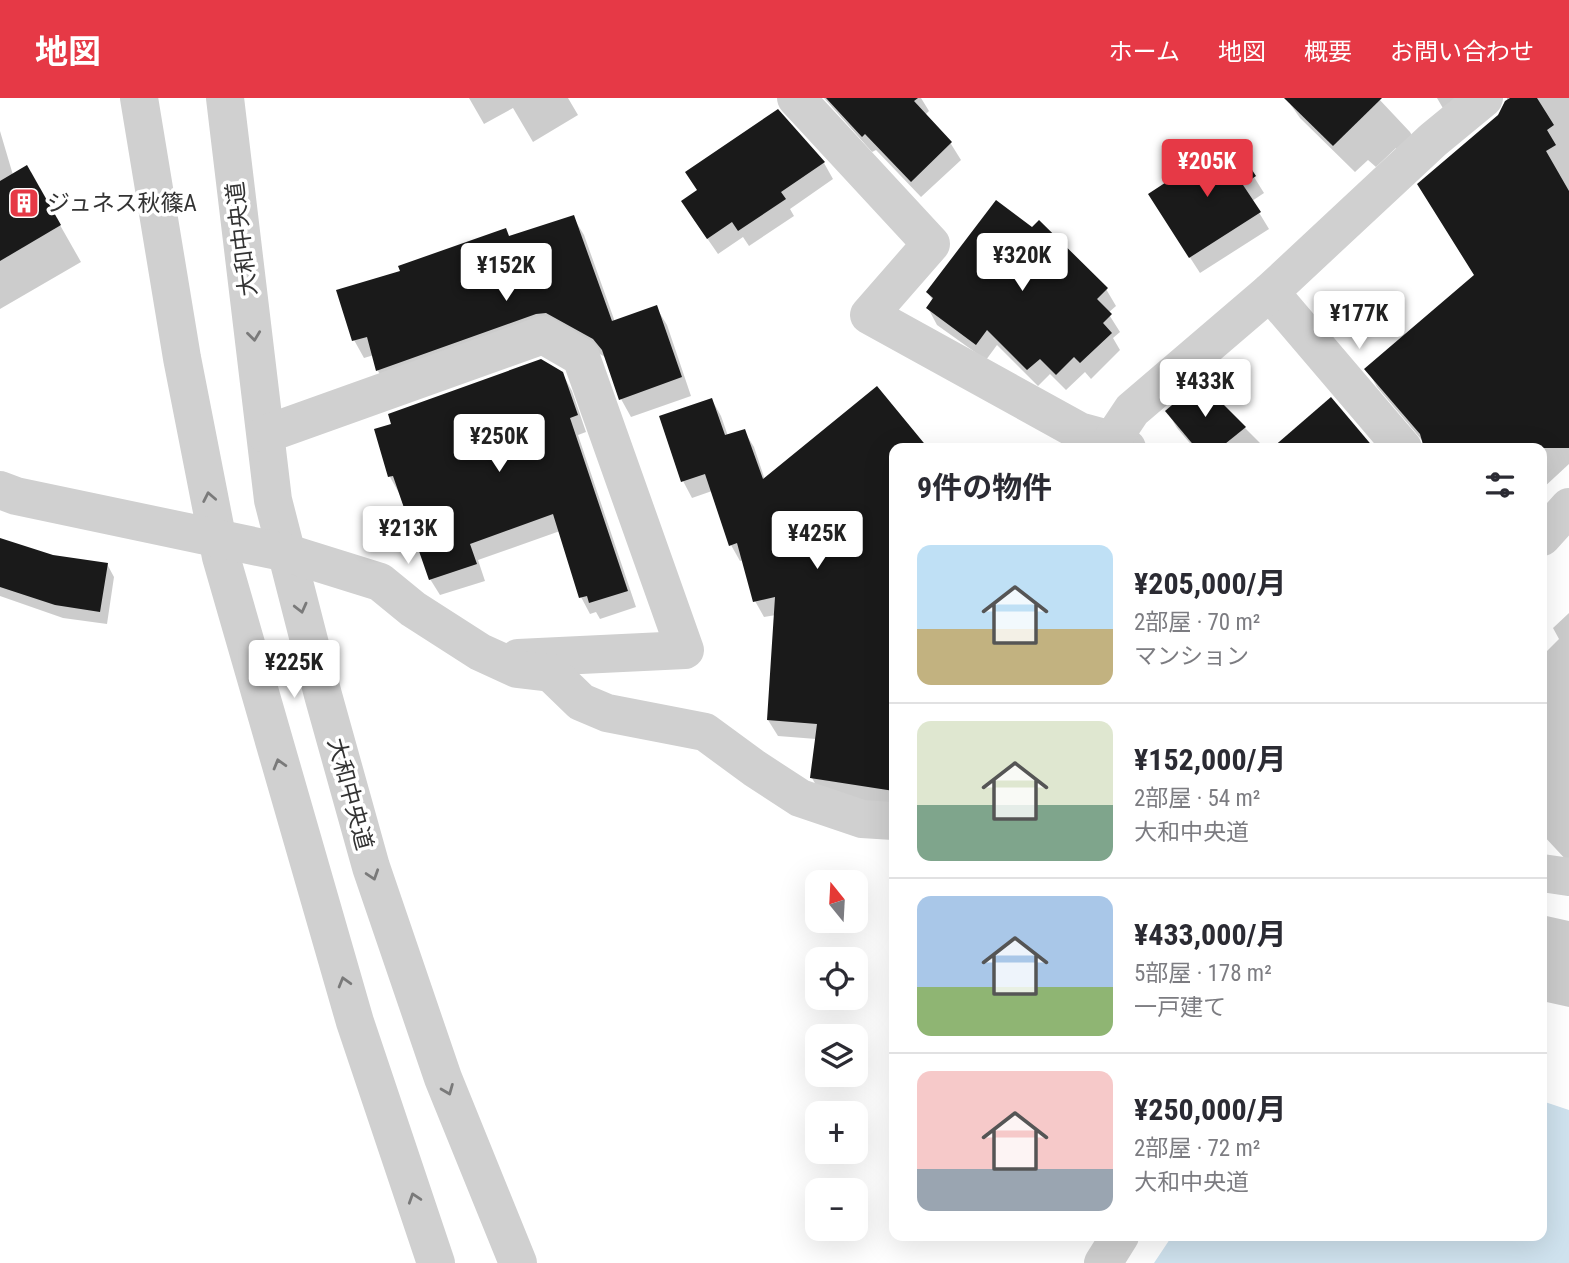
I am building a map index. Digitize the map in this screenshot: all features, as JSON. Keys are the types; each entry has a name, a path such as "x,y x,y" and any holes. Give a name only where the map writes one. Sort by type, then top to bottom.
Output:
{"street":[{"path":"139,98 182,358 217,538 278,761 355,1022 436,1263"},
{"name":"大和中央道","path":"225,98 273,500 371,867 443,1078 518,1263"},
{"path":"796,98 931,244 869,315 1079,431 1116,443"},
{"path":"1119,443 1132,410 1270,292 1433,141 1484,98"},
{"path":"1270,292 1399,443"},
{"path":"266,434 543,335 581,357 685,650 495,660"},
{"path":"0,490 287,553 380,582 414,610 480,652 517,669 551,673 582,702 607,713 705,732 800,798 862,819 889,821"},
{"path":"1547,531 1569,507"},
{"path":"1547,874 1569,877"},
{"path":"1103,1263 1117,1241"}],"water":[{"path":"1547,1103 1569,1110 1569,1263 1154,1263 1169,1241 1547,1241"}],"building":[{"path":"826,98 918,98 914,101 952,142 911,182 865,134 862,137"},
{"path":"1284,98 1382,98 1333,146"},
{"path":"1510,98 1537,98 1554,125 1547,130 1556,145 1546,151 1569,191 1569,448 1547,448 1547,443 1423,443 1420,434 1364,369 1474,275 1417,184 1498,115 1505,101"},
{"path":"778,109 825,162 781,192 786,199 738,231 732,222 707,239 681,201 697,190 685,172"},
{"path":"1232,139 1256,176 1243,185 1261,212 1189,258 1148,194"},
{"name":"ジュネス秋篠A","path":"27,165 61,225 0,261 0,181"},
{"path":"996,200 1032,227 1039,220 1108,288 1097,299 1112,314 1103,323 1112,333 1080,363 1074,357 1056,375 1040,359 1027,370 987,330 976,345 926,308 933,298 926,292"},
{"path":"574,215 612,321 657,305 682,377 619,400 602,350 593,339 546,313 536,314 376,371 367,337 352,341 336,290 400,271 398,266 506,228 509,236"},
{"path":"541,359 563,372 578,415 570,418 628,591 589,603 587,596 579,598 553,514 470,544 477,564 429,580 393,476 388,477 374,429 391,424 388,414"},
{"path":"1200,381 1246,427 1226,443 1192,443 1165,411"},
{"path":"877,386 924,443 889,443 889,790 810,778 817,724 767,720 775,597 753,602 737,543 729,546 705,474 681,482 659,416 712,398 725,435 745,429 763,479"},
{"path":"1331,397 1370,443 1278,443"},
{"path":"0,538 53,555 108,563 100,612 55,605 0,587"}],"place":[{"name":"ジュネス秋篠A","path":"24,203"}]}
